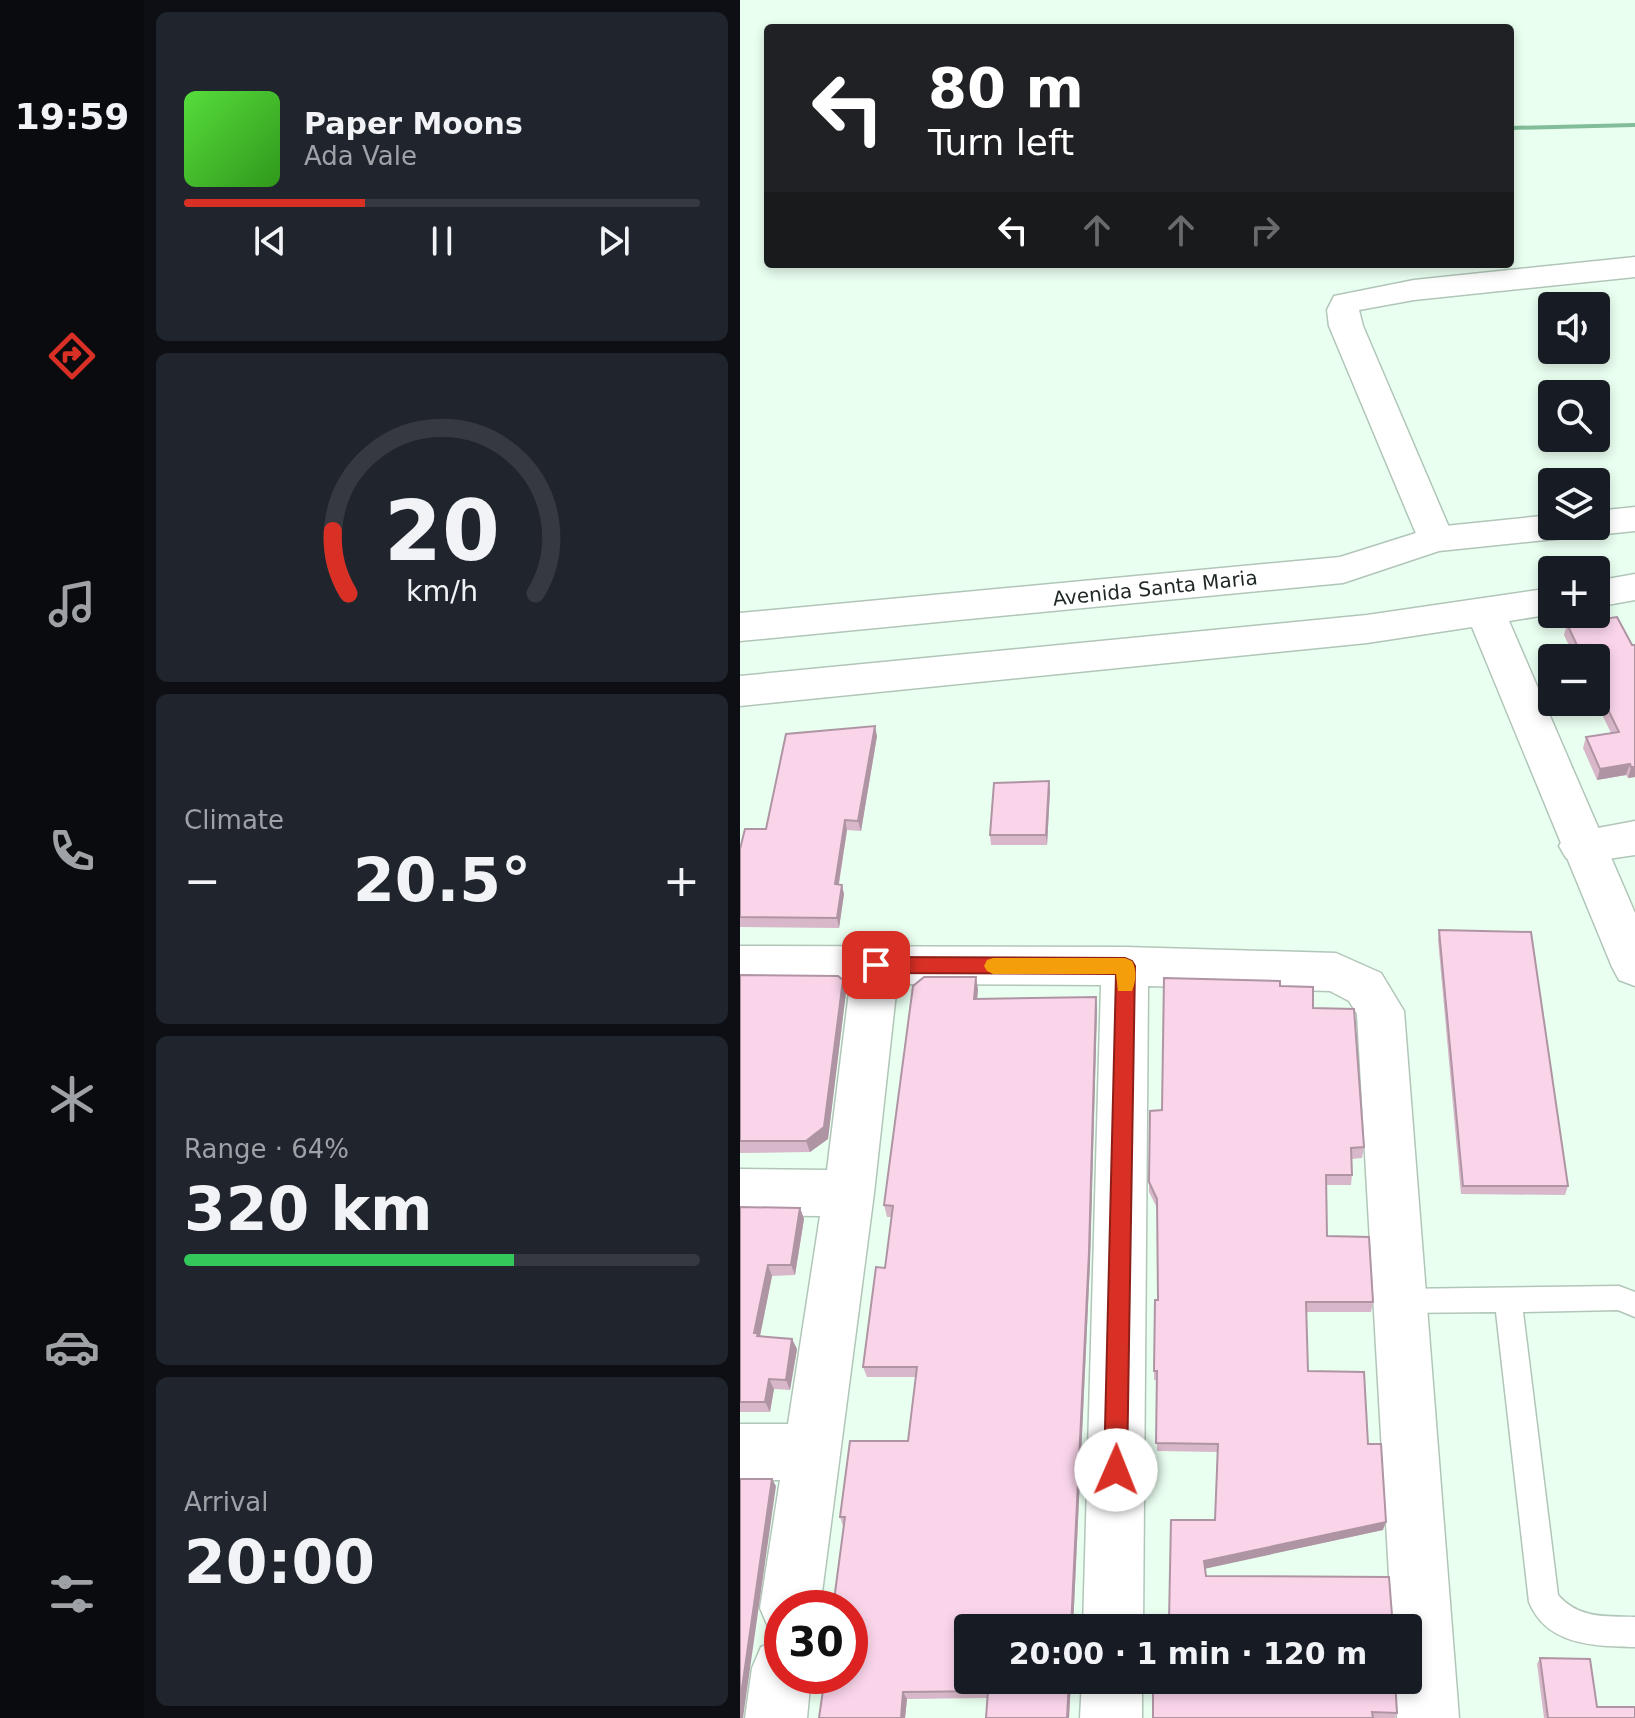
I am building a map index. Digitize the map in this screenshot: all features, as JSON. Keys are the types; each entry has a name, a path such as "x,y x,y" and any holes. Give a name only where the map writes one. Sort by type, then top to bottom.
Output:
{"street":[{"path":"1435,539 1346,326 1343,310 1346,303 1414,290 1635,267"},
{"path":"1610,522 1635,519"},
{"name":"Avenida Santa Maria","path":"740,627 1343,570 1435,539 1538,529"},
{"path":"1343,570 1330,600 1344,617 1367,629"},
{"path":"1610,591 1635,587"},
{"path":"740,691 1367,629 1538,604"},
{"path":"1486,613 1581,846 1635,967"},
{"path":"1581,846 1635,838"},
{"path":"740,965 1125,966 1336,972 1365,987 1380,1011 1428,1718"},
{"path":"792,1590 809,1452 849,1193 876,965"},
{"path":"1113,1614 1125,966"},
{"path":"740,1192 849,1193"},
{"path":"740,1452 809,1452"},
{"path":"776,1718 779,1694"},
{"path":"1111,1718 1112,1694"}],"lane":[{"path":"1399,1301 1619,1298 1635,1305"},
{"path":"1508,1300 1544,1602 1559,1620 1576,1630 1635,1632"}],"building":[{"path":"1617,617 1632,645 1635,645 1635,767 1630,764 1600,769 1586,737 1619,732 1610,714 1610,644 1576,644 1569,628 1610,628 1610,618"},
{"path":"875,726 858,821 845,820 835,884 842,885 837,918 740,917 740,849 745,829 766,829 786,734"},
{"path":"1049,781 1046,835 990,835 994,783"},
{"path":"1439,930 1531,932 1568,1186 1463,1186"},
{"path":"740,975 838,976 843,980 824,1127 806,1141 740,1141"},
{"path":"924,977 976,977 974,999 1096,997 1089,1252 1072,1614 954,1614 954,1691 903,1692 901,1718 819,1718 822,1694 868,1694 868,1590 835,1590 845,1517 840,1517 850,1441 908,1441 917,1367 863,1367 876,1267 885,1268 893,1206 884,1205 913,986"},
{"path":"1164,978 1280,981 1280,986 1313,987 1313,1008 1354,1009 1364,1147 1351,1148 1352,1175 1326,1175 1327,1236 1369,1237 1373,1302 1306,1302 1308,1371 1364,1372 1368,1444 1381,1444 1386,1522 1204,1561 1206,1576 1389,1577 1392,1614 1169,1614 1171,1520 1215,1520 1218,1444 1156,1443 1157,1199 1149,1182 1150,1111 1162,1110"},
{"path":"740,1207 800,1208 791,1265 768,1265 754,1333 758,1333 757,1336 792,1339 786,1380 769,1379 765,1402 740,1402"},
{"path":"740,1479 772,1479 740,1702"},
{"path":"1540,1658 1590,1659 1597,1707 1635,1707 1635,1718 1548,1718"},
{"path":"988,1694 1068,1694 1067,1718 986,1718"},
{"path":"1153,1694 1396,1694 1397,1713 1372,1712 1373,1718 1153,1718"}],"waterway":[{"path":"1514,128 1635,125"}],"slow traffic":[{"path":"993,966 1125,966 1125,985"}],"route":[{"path":"876,965 1125,966 1116,1470"}]}
